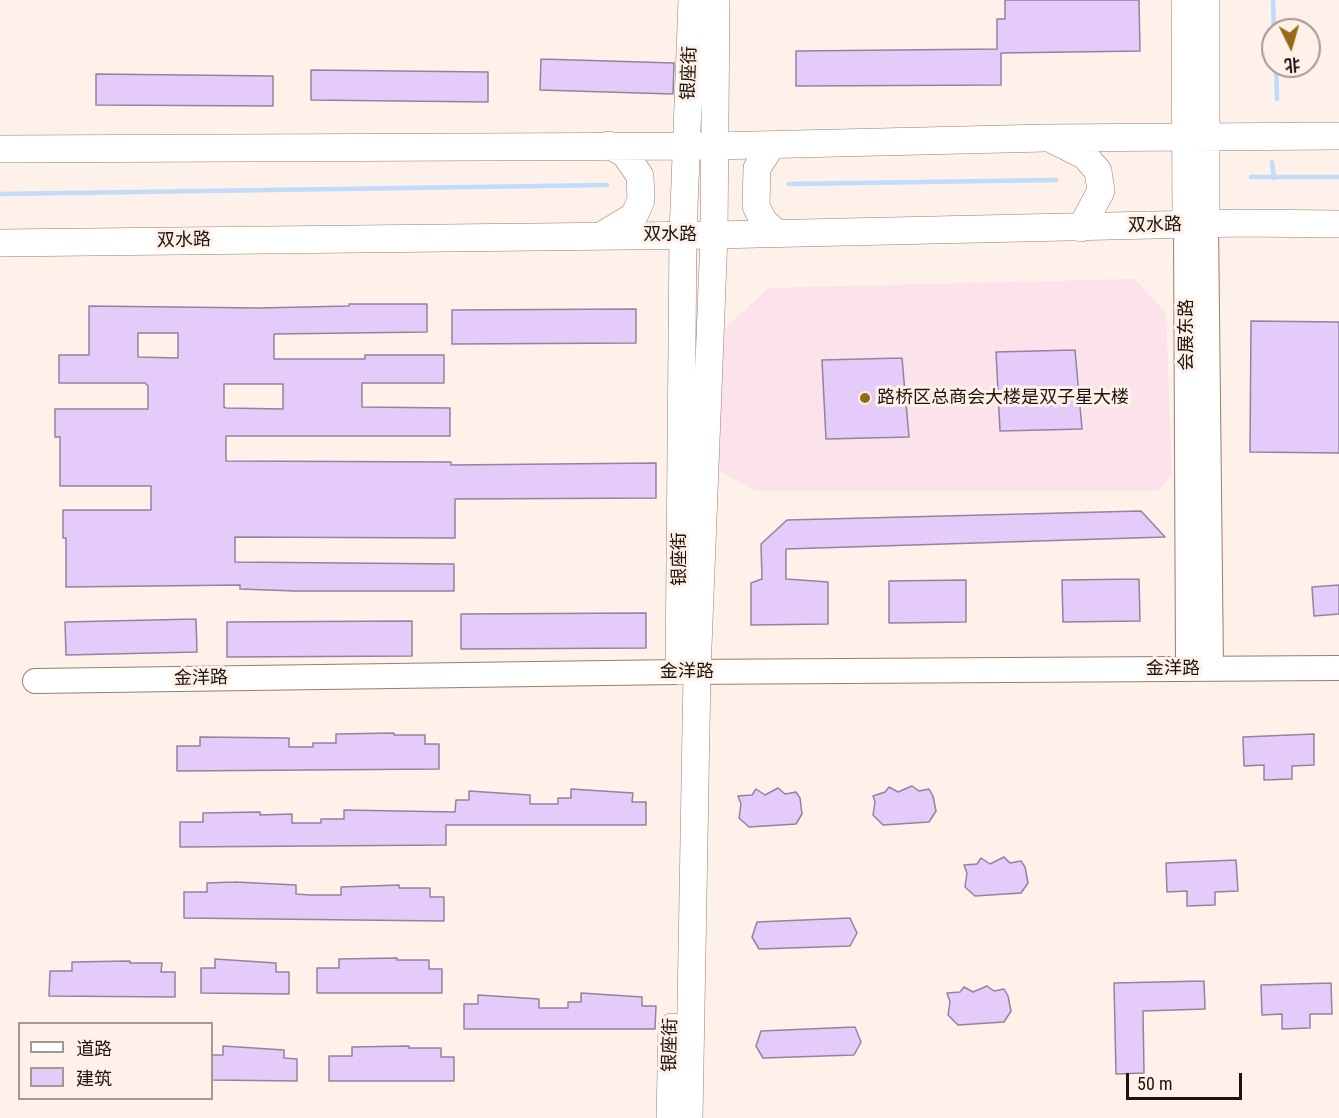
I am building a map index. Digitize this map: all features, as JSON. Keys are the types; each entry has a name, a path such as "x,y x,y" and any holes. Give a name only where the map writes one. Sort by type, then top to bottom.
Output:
{"main road":[{"name":"银座街","path":"670,1118 688,672 714,235 700,146 692,0"},
{"path":"700,146 716,0"},
{"name":"会展东路","path":"1185,0 1196,137"},
{"name":"会展东路","path":"1196,225 1196,137 1206,0"},
{"path":"1242,223 1221,212 1212,194 1217,165 1228,148 1254,136"},
{"path":"0,149 700,146 1046,138 1339,136"},
{"path":"1046,138 1085,156 1098,171 1101,191 1081,228"},
{"path":"772,145 757,168 756,206 764,222 778,234"},
{"path":"600,236 634,216 641,200 640,176 625,154 609,146"},
{"name":"银座街","path":"689,1118 688,672 683,234 700,146"},
{"name":"双水路","path":"0,243 778,234 1242,223 1339,224"}],"street":[{"name":"会展东路","path":"1196,225 1200,669"},
{"name":"金洋路","path":"35,681 688,672 1339,668"}],"shaded area":[{"path":"1134,279 1166,312 1172,475 1157,491 754,491 717,469 724,330 768,288"}],"building":[{"path":"1005,0 1139,0 1140,51 1001,53 1001,85 796,86 796,51 997,49 997,19 1005,19"},
{"path":"541,59 674,63 673,94 540,90"},
{"path":"311,70 488,72 488,102 311,100"},
{"path":"96,74 273,76 273,106 96,105"},
{"path":"349,304 427,304 427,332 274,334 274,359 365,359 365,355 444,355 444,383 362,383 362,407 450,408 450,436 226,436 226,461 451,462 451,465 656,463 656,498 455,499 455,538 235,537 235,562 454,564 454,591 295,591 240,589 240,585 66,587 66,538 63,538 63,510 151,510 151,486 60,486 60,437 55,437 55,409 148,409 148,386 145,383 59,383 59,355 89,355 89,306 259,308 349,306","holes":["138,333 178,333 178,358 138,357","224,384 283,384 283,409 226,408 224,407"]},
{"path":"636,309 636,343 452,344 452,310"},
{"path":"1251,321 1339,322 1339,453 1250,452"},
{"name":"路桥区总商会大楼是双子星大楼","path":"1075,350 1082,429 1000,431 996,352"},
{"name":"路桥区总商会大楼是双子星大楼","path":"902,358 909,437 826,439 822,360"},
{"path":"1141,511 1165,537 786,549 786,579 828,582 828,624 751,625 751,583 762,579 761,544 787,520"},
{"path":"1139,579 1140,621 1063,622 1062,580"},
{"path":"966,580 966,622 889,623 889,581"},
{"path":"1339,585 1339,614 1314,616 1312,587"},
{"path":"646,613 646,648 461,649 461,614"},
{"path":"196,619 197,652 66,655 65,622"},
{"path":"412,621 412,656 227,657 227,622"},
{"path":"394,733 394,735 425,735 425,744 439,744 439,769 177,771 177,746 200,746 200,737 289,738 289,747 313,747 313,743 336,743 336,734"},
{"path":"1314,734 1314,765 1292,766 1292,779 1264,780 1264,765 1244,766 1243,737"},
{"path":"912,786 919,791 929,789 933,796 936,811 929,822 883,825 873,815 875,802 873,796 885,792 889,787 898,792"},
{"path":"778,788 785,794 796,792 800,798 802,814 796,824 749,827 739,818 741,804 738,796 752,795 756,789 765,795"},
{"path":"571,789 633,793 632,802 646,802 646,825 446,825 446,845 180,847 180,822 203,822 203,813 292,814 292,823 321,823 321,819 344,819 344,810 455,812 456,800 469,800 469,791 530,795 530,804 558,804 558,798 571,798"},
{"path":"1004,857 1010,863 1021,861 1025,867 1028,883 1021,893 975,896 965,887 967,873 964,865 977,864 981,858 990,864"},
{"path":"1236,860 1238,891 1215,892 1215,905 1187,906 1187,891 1167,892 1166,863"},
{"path":"207,883 296,885 296,894 310,895 341,895 341,887 399,885 399,888 430,888 430,897 444,897 444,921 184,918 184,892 207,892"},
{"path":"850,918 857,933 850,946 759,949 752,937 757,922"},
{"path":"397,958 397,960 429,960 429,969 442,969 442,993 317,993 317,968 339,968 339,959"},
{"path":"215,959 276,963 276,972 289,972 289,994 201,993 201,968 215,968"},
{"path":"130,961 130,963 162,963 161,972 175,972 175,997 49,996 50,971 72,971 72,962"},
{"path":"1204,981 1205,1009 1143,1011 1144,1073 1116,1074 1114,983"},
{"path":"1331,983 1332,1014 1310,1014 1310,1028 1282,1029 1282,1014 1262,1015 1261,985"},
{"path":"987,986 994,991 1004,989 1008,996 1011,1011 1004,1022 958,1025 948,1015 950,1002 947,993 960,992 964,987 973,992"},
{"path":"581,993 642,997 642,1006 656,1006 655,1029 464,1029 464,1004 478,1004 478,995 539,999 539,1008 568,1008 568,1002 581,1002"},
{"path":"855,1027 861,1042 854,1055 763,1058 756,1046 761,1031"},
{"path":"223,1046 284,1050 284,1058 297,1059 297,1081 213,1080 213,1055 223,1055"},
{"path":"409,1046 409,1048 441,1048 441,1057 454,1057 454,1081 329,1081 329,1056 352,1056 352,1047"}],"waterway":[{"path":"1273,0 1274,18"},
{"path":"1276,78 1277,99"},
{"path":"1272,162 1274,178"},
{"path":"1251,177 1339,177"},
{"path":"789,184 1056,180"},
{"path":"0,194 607,185"}],"place":[{"name":"路桥区总商会大楼是双子星大楼","path":"865,398"}]}
